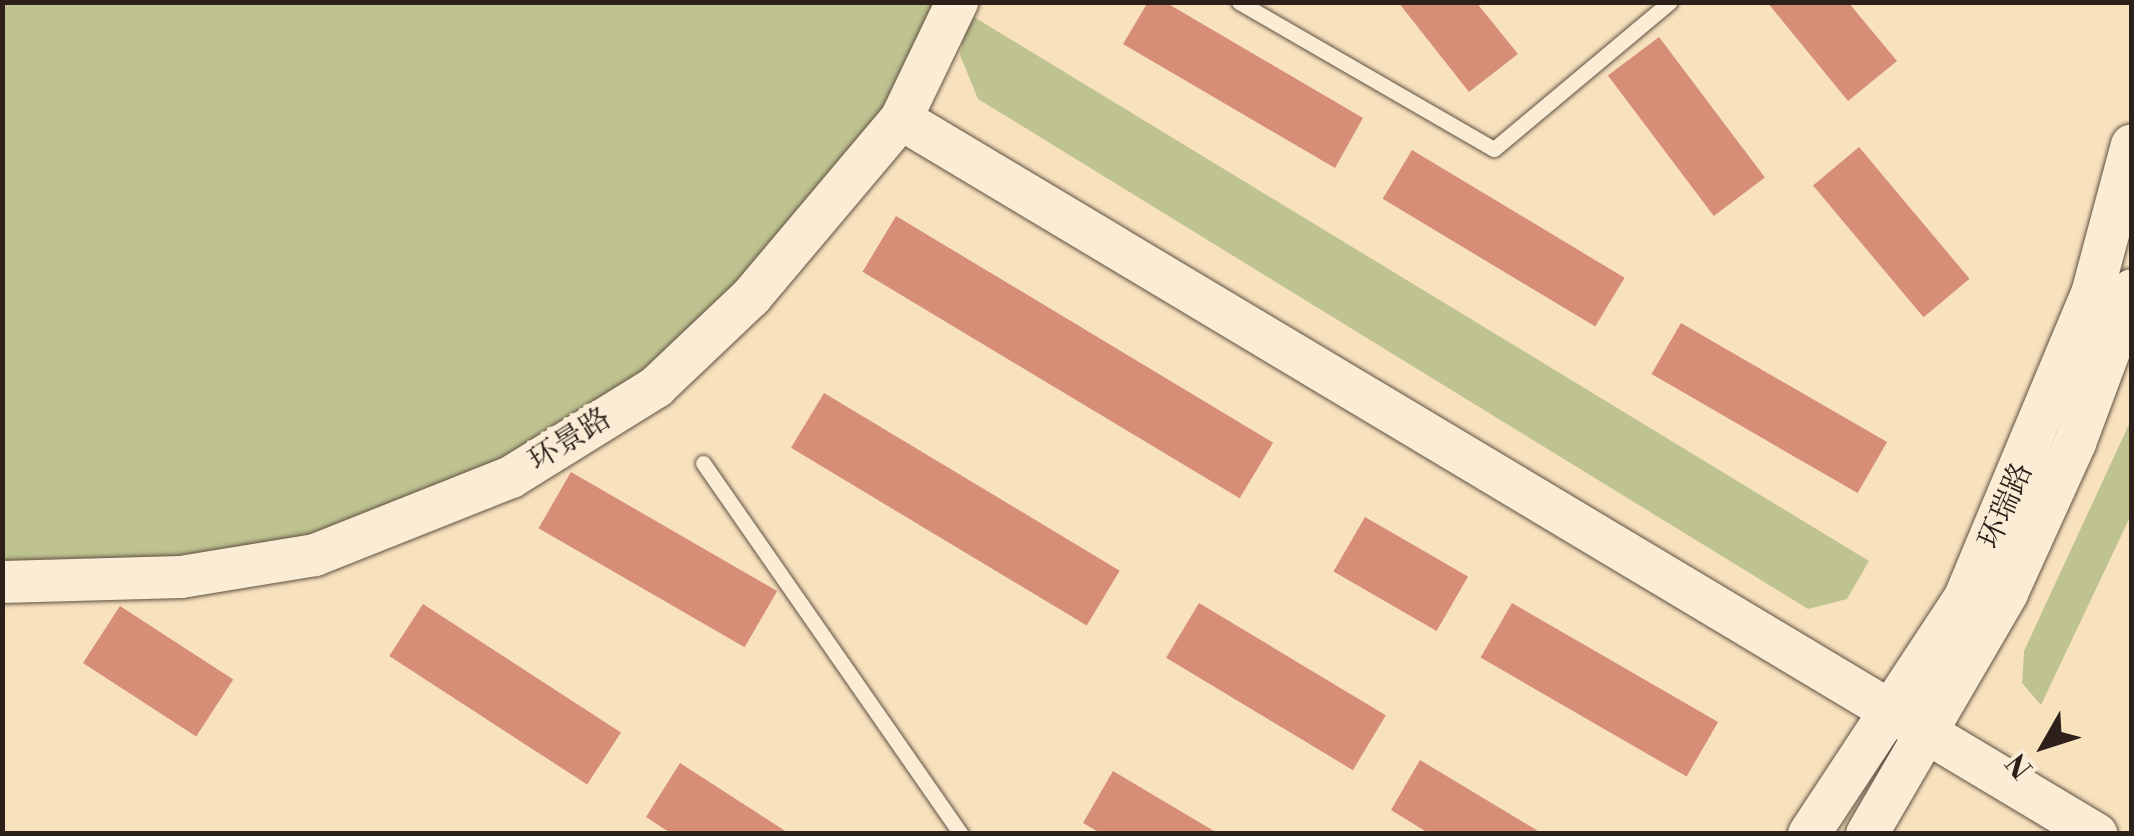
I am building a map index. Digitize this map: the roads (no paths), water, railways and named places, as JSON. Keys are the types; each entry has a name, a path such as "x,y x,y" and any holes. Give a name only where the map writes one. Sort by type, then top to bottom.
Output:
{"street":[{"name":"环景路","path":"2,582 180,577 315,556 511,477 656,387 750,297 901,119 957,2"},
{"path":"901,119 1930,730 2096,834"},
{"name":"环瑞路","path":"1809,834 1964,598 2036,441 2092,294 2132,144"},
{"name":"环瑞路","path":"1868,834 2014,576 2132,290"}],"lane":[{"path":"1240,2 1494,149 1670,2"},
{"path":"703,462 961,834"}]}
